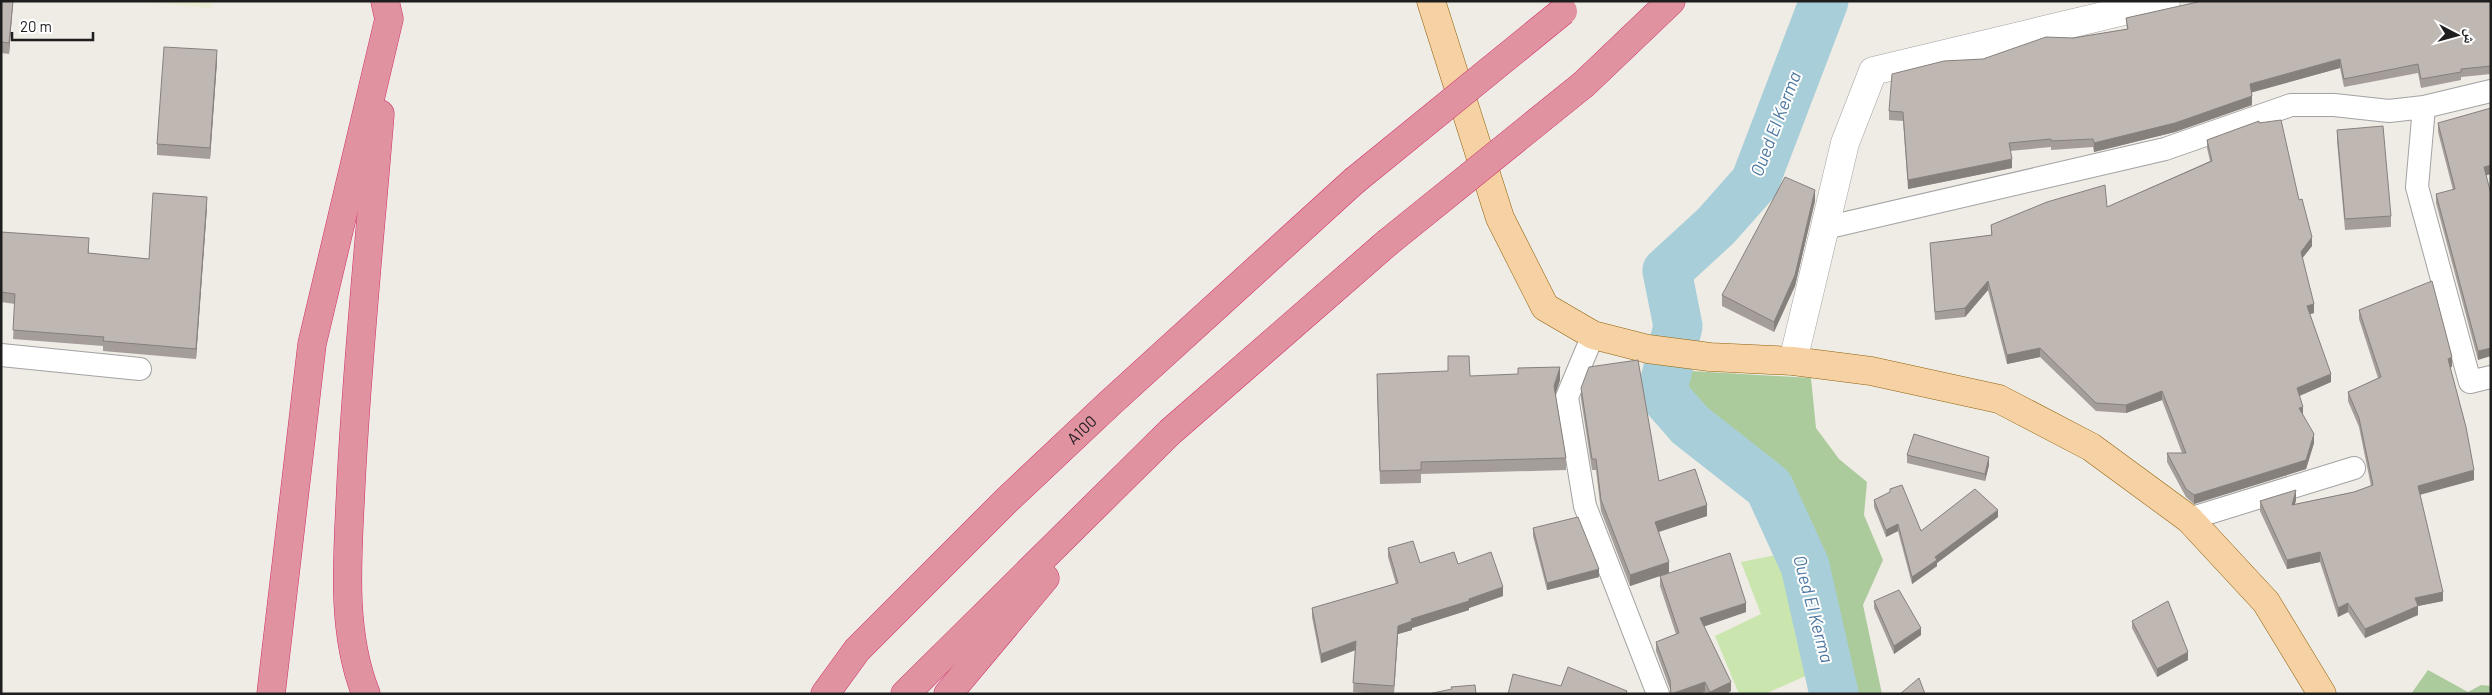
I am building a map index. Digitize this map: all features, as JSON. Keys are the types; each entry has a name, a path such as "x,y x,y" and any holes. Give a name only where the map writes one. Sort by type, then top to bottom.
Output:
{"highway":[{"path":"905,694 1170,432 1387,243 1584,84 1671,1"},
{"name":"A100","path":"825,694 857,650 1007,500 1096,416 1354,181 1567,6"},
{"path":"271,694 312,344 387,10"},
{"path":"366,694 357,670 349,624 349,531 355,408 387,10"},
{"path":"948,694 1170,432"},
{"path":"804,694 857,650"}],"main road":[{"path":"1431,1 1500,218 1545,307 1593,335 1648,349 1710,357 1793,361 1871,371 1999,399 2091,447 2190,519 2266,602 2322,694"}],"street":[{"path":"1793,361 1845,143 1873,71 2166,1"},
{"path":"1825,228 2165,149 2291,105 2334,105 2389,110 2424,107 2491,91"},
{"path":"2424,107 2417,187 2470,382 2491,377"},
{"path":"1593,335 1567,397 1585,506 1658,694"},
{"path":"1,355 140,369"},
{"path":"2190,519 2354,468"}],"green space":[{"path":"137,1 213,1 210,8"},
{"path":"1675,370 1811,378 1816,428 1839,459 1867,482 1864,515 1883,560 1863,605 1882,694 1847,694 1812,553 1761,456 1705,423 1677,390"},
{"path":"1786,553 1797,577 1821,669 1765,694 1739,694 1715,636 1761,614 1741,562"},
{"path":"2428,670 2468,692 2481,685 2491,686 2491,694 2411,694"}],"building":[{"path":"1,1 13,1 9,43 1,42"},
{"path":"2202,1 2491,1 2491,66 2461,69 2461,72 2421,79 2418,64 2344,79 2340,59 2250,84 2252,96 2175,123 2094,143 2093,139 2051,141 2051,139 2009,143 2012,159 1908,180 1903,112 1889,111 1892,74 1944,61 1983,59 2046,37 2073,38 2128,29 2126,18"},
{"path":"164,47 217,50 210,148 157,144"},
{"path":"2491,108 2491,165 2484,167 2491,194 2491,348 2478,351 2436,194 2455,189 2438,123"},
{"path":"2281,120 2299,200 2302,199 2312,237 2301,252 2314,304 2307,306 2331,374 2297,388 2303,407 2299,408 2314,434 2306,460 2194,495 2186,489 2167,453 2186,453 2162,391 2126,405 2096,403 2040,348 2007,355 1988,281 1965,308 1935,312 1930,243 1992,235 1991,225 2047,202 2105,185 2107,207 2212,161 2207,140 2259,121 2259,123"},
{"path":"2383,126 2391,216 2345,219 2337,130"},
{"path":"1785,177 1815,190 1795,275 1774,322 1722,295"},
{"path":"153,193 207,197 196,349 103,341 104,337 13,330 15,294 1,292 1,232 89,238 88,253 149,259"},
{"path":"2432,281 2452,357 2448,359 2466,427 2474,470 2418,486 2443,592 2415,598 2418,606 2365,629 2348,603 2338,608 2320,552 2287,560 2260,501 2296,490 2292,505 2354,492 2373,485 2359,418 2348,392 2381,377 2359,310"},
{"path":"1448,356 1469,356 1470,376 1518,374 1518,368 1560,367 1554,386 1566,458 1421,462 1421,470 1380,471 1377,374 1448,371"},
{"path":"1638,360 1659,481 1695,469 1707,505 1655,522 1669,562 1630,575 1601,500 1596,459 1592,459 1581,388 1589,367"},
{"path":"1914,434 1989,457 1985,474 1907,455"},
{"path":"1902,485 1921,531 1975,489 1998,510 1935,557 1937,560 1912,577 1898,524 1886,530 1874,500 1890,492 1890,489"},
{"path":"1578,517 1599,569 1547,583 1533,528"},
{"path":"1413,541 1420,563 1454,552 1458,564 1491,552 1503,587 1469,599 1469,601 1411,619 1412,621 1398,626 1394,686 1353,683 1356,641 1321,654 1312,608 1398,583 1388,548"},
{"path":"1730,553 1746,603 1700,618 1731,682 1710,692 1705,682 1671,694 1670,680 1656,642 1679,633 1660,576"},
{"path":"1899,590 1921,628 1894,646 1874,601"},
{"path":"2168,601 2188,652 2157,669 2132,621"},
{"path":"1568,667 1627,691 1626,694 1508,694 1513,674 1561,686"},
{"path":"1919,678 1925,694 1900,694"},
{"path":"1475,685 1476,694 1428,694 1452,689 1451,687"}],"waterway":[{"name":"Oued El Kerma","path":"1824,1 1755,182 1716,226 1667,271 1678,326 1662,393 1690,425 1769,487 1805,566 1834,694"}]}
